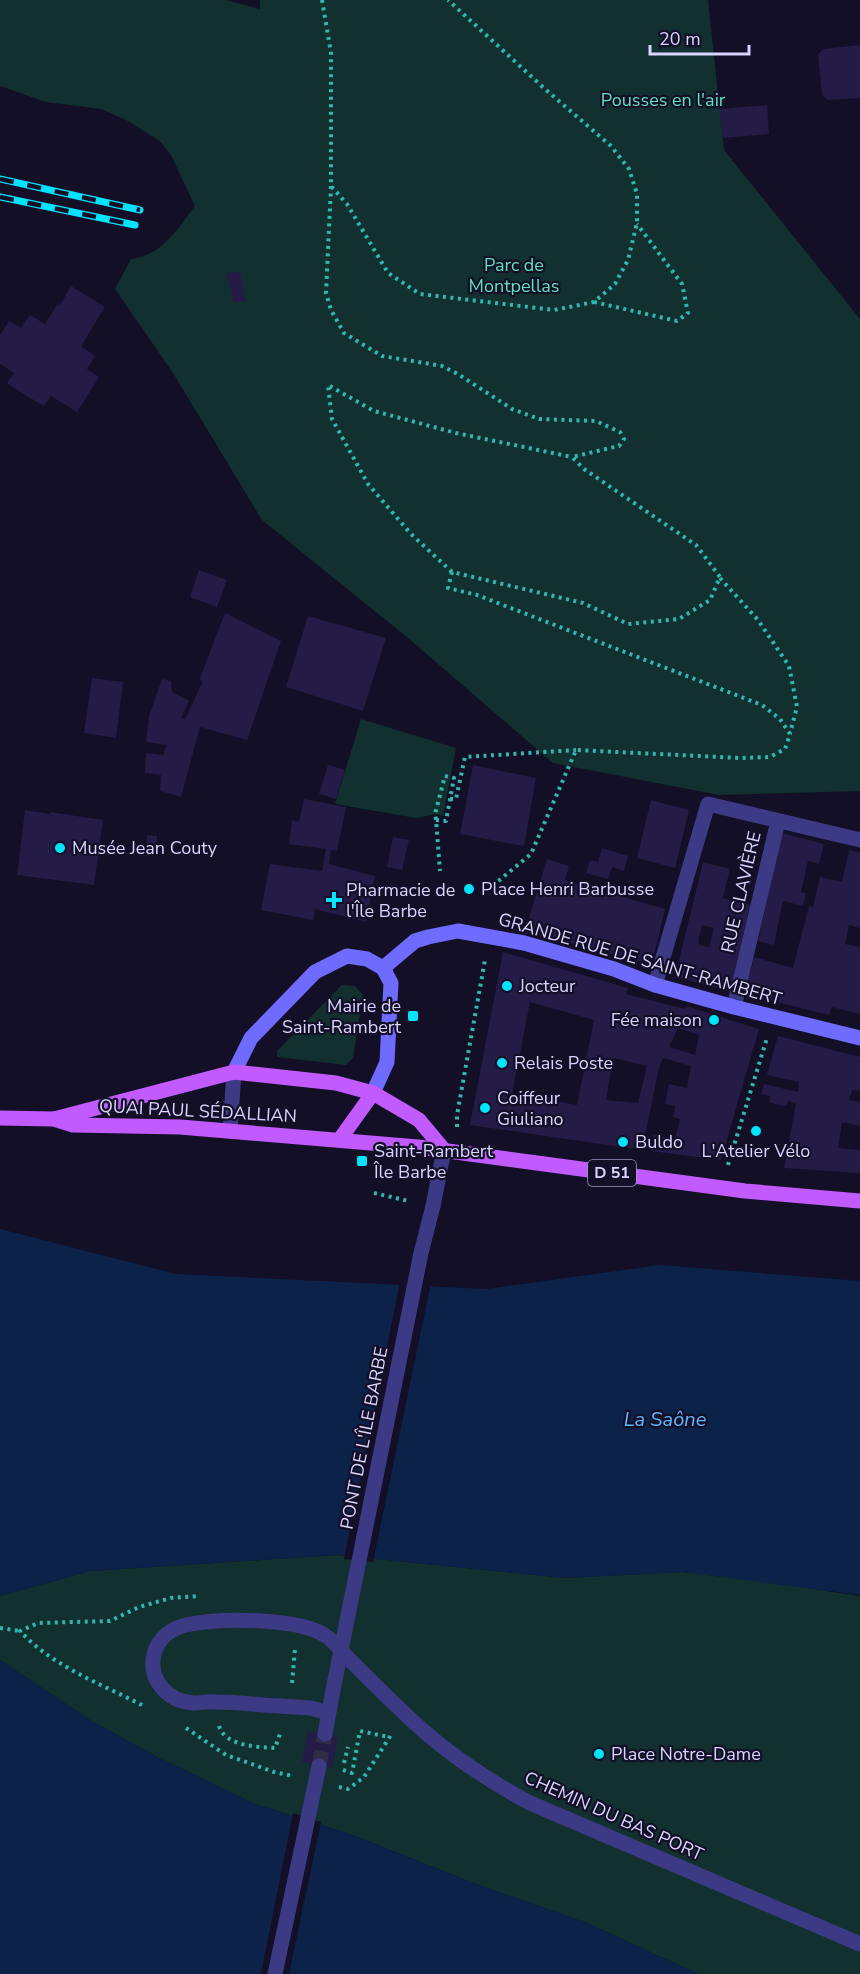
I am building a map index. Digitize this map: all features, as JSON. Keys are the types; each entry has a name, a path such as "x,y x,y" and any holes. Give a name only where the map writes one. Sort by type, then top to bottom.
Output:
{"main road":[{"name":"QUAI PAUL SÉDALLIAN","path":"0,1118 54,1119 234,1072 336,1083 373,1094 419,1120 450,1151"},
{"path":"340,1139 373,1094"},
{"name":"QUAI PAUL SÉDALLIAN","path":"54,1119 73,1125 230,1131 340,1139 450,1151"},
{"name":"D 51","path":"450,1151 781,1195 860,1202"}],"street":[{"path":"655,986 708,804 860,840"},
{"name":"RUE CLAVIÈRE","path":"734,1007 778,821"},
{"name":"GRANDE RUE DE SAINT-RAMBERT","path":"383,968 415,941 458,931 524,944 614,969 655,986 860,1038"},
{"path":"230,1131 234,1072 251,1038 315,972 347,956 367,959 383,968 391,983 387,1062 373,1094"},
{"name":"PONT DE L'ÎLE BARBE","path":"325,1734 421,1253 450,1151"},
{"name":"CHEMIN DU BAS PORT","path":"328,1713 310,1708 183,1701 173,1697 158,1684 154,1673 154,1654 166,1634 177,1627 194,1623 260,1621 298,1625 325,1635 406,1715 444,1746 508,1791 530,1803 860,1944"},
{"path":"275,1974 319,1766"}],"path":[{"path":"322,0 331,53 331,186 326,293 331,310 344,333 381,356 442,366 512,409 539,419 596,421 620,432 624,439 619,446 572,457 456,433 374,411 328,385 332,419 368,484 411,534 452,572 583,603 628,624 679,619 710,600 720,578"},
{"path":"448,0 611,146 629,169 637,194 637,224 628,260 615,284 594,302"},
{"path":"331,186 347,204 388,273 420,294 554,310 594,302 676,321 688,313 682,284 637,224"},
{"path":"450,799 456,799 465,757 576,750 740,758 770,757 785,749 797,707 789,666 759,620 720,578 696,545 584,469 572,457"},
{"path":"452,572 448,588 477,595 762,705 780,719 790,734"},
{"path":"496,883 531,854 576,750"},
{"path":"436,820 446,821 454,778 445,776 435,814 440,871"},
{"path":"450,1151 489,937"},
{"path":"705,1185 707,1163 729,1165 773,1017"},
{"path":"374,1193 433,1206"},
{"path":"292,1684 298,1625"},
{"path":"0,1628 20,1631"},
{"path":"220,1731 228,1738 251,1746 275,1748 283,1725"},
{"path":"344,1764 343,1770 352,1773 360,1731 389,1737"}],"green space":[{"name":"Parc de Montpellas","path":"0,0 226,0 260,9 260,0 708,0 724,150 860,319 860,791 719,795 553,763 408,638 262,520 173,373 115,289 131,259 142,257 161,247 195,206 171,155 161,142 128,121 101,109 46,102 0,86"},
{"path":"361,719 456,748 443,816 437,814 416,818 335,804"},
{"path":"342,985 355,986 363,995 353,1058 346,1065 277,1057 277,1051"},
{"path":"337,1555 565,1578 682,1572 860,1596 860,1974 698,1974 587,1923 476,1884 350,1834 255,1804 157,1757 90,1720 0,1660 0,1596 90,1571"}],"water":[{"name":"La Saône","path":"0,1229 176,1274 486,1289 660,1265 860,1281 860,1595 682,1572 565,1578 337,1555 90,1571 0,1596"},
{"path":"0,1660 90,1720 157,1757 255,1804 350,1834 476,1884 587,1923 698,1974 0,1974"}],"pier":[{"path":"400,1282 431,1283 373,1562 344,1559"},
{"path":"293,1813 321,1822 289,1974 261,1974"}],"building":[{"path":"860,45 860,98 828,100 822,95 818,55 823,49"},
{"path":"767,105 769,134 723,138 719,109"},
{"path":"240,272 246,301 234,303 226,273"},
{"path":"71,286 105,307 81,346 95,356 87,369 99,377 77,412 51,396 44,406 25,395 7,383 14,373 0,364 0,335 9,321 21,328 30,315 45,324"},
{"path":"199,570 227,580 217,607 190,597"},
{"path":"225,613 281,641 247,740 200,727 181,797 160,791 161,775 145,773 146,753 163,755 167,745 146,742 149,716 162,679 171,681 172,692 189,701 181,718 185,719 203,681 200,678"},
{"path":"308,616 386,638 363,711 286,687"},
{"path":"92,678 123,682 116,738 84,733"},
{"path":"328,765 345,770 336,799 319,794"},
{"path":"473,765 536,778 524,846 460,834"},
{"path":"304,799 346,807 337,851 331,850 329,864 375,876 366,922 315,909 313,920 261,910 270,864 322,871 326,849 289,844 292,820 299,822"},
{"path":"651,800 689,810 675,868 637,858"},
{"name":"Musée Jean Couty","path":"25,810 103,820 94,885 17,875"},
{"path":"782,833 824,844 819,864 808,861 801,892 806,893 803,906 783,901 774,945 758,941"},
{"path":"147,835 157,836 156,853 146,852"},
{"path":"393,837 409,840 402,870 387,867"},
{"path":"602,848 628,856 624,871 612,867 608,879 586,873 590,860 598,862"},
{"path":"849,850 860,852 860,928 849,925 845,944 860,947 860,1014 832,1007 829,1015 745,994 754,957 793,968 809,906 813,907 820,877 842,882"},
{"path":"547,859 569,866 565,880 665,909 654,955 642,962 525,931"},
{"path":"703,862 730,869 723,898 750,905 730,991 675,977","holes":["702,925 714,928 709,947 699,945"]},
{"path":"503,952 628,988 626,994 685,1009 686,1006 759,1029 721,1160 651,1151 653,1135 675,1138 680,1119 673,1117 675,1106 665,1104 669,1084 687,1088 691,1066 663,1058 642,1150 470,1125","holes":["530,1002 594,1020 577,1105 512,1094","678,1028 699,1035 695,1055 669,1047","613,1058 647,1066 638,1103 606,1100"]},
{"path":"778,1036 860,1057 860,1091 852,1090 849,1100 860,1102 860,1126 842,1122 838,1148 860,1150 860,1173 784,1168 796,1103 788,1101 784,1106 771,1103 770,1096 761,1094 764,1084 798,1092 799,1082 767,1075"},
{"path":"308,1731 338,1736 332,1768 302,1762"}],"tunnel":[{"path":"319,1766 325,1734"}],"railway":[{"path":"0,179 140,210"},
{"path":"0,197 135,225"}],"place":[{"name":"Musée Jean Couty","path":"60,848"},
{"name":"Place Henri Barbusse","path":"469,889"},
{"name":"Pharmacie de l'Île Barbe","path":"334,900"},
{"name":"Jocteur","path":"507,986"},
{"name":"Mairie de Saint-Rambert","path":"413,1016"},
{"name":"Fée maison","path":"714,1020"},
{"name":"Relais Poste","path":"502,1063"},
{"name":"Coiffeur Giuliano","path":"485,1108"},
{"name":"L'Atelier Vélo","path":"756,1131"},
{"name":"Buldo","path":"623,1142"},
{"name":"Saint-Rambert Île Barbe","path":"362,1161"},
{"name":"Place Notre-Dame","path":"599,1754"}],"park label":[{"name":"Pousses en l'air","path":"663,100"}]}
